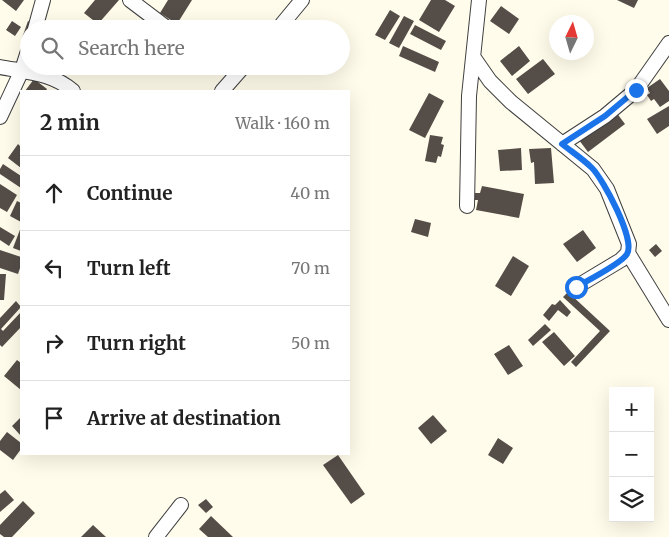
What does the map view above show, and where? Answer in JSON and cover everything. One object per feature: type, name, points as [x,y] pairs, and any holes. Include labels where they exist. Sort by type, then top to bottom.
[{"type":"street","points":[[37,20],[43,0]]},
{"type":"street","points":[[130,0],[156,20]]},
{"type":"street","points":[[285,20],[302,0]]},
{"type":"street","points":[[468,206],[469,96],[479,0]]},
{"type":"street","points":[[562,144],[605,116],[636,90],[669,42]]},
{"type":"street","points":[[474,58],[490,81],[511,102],[593,169],[607,189],[629,244],[628,253],[669,320]]},
{"type":"street","points":[[0,67],[20,70]]},
{"type":"street","points":[[0,117],[20,74]]},
{"type":"street","points":[[44,75],[61,81],[73,90]]},
{"type":"street","points":[[223,90],[236,75]]},
{"type":"street","points":[[576,287],[621,260],[628,253]]},
{"type":"street","points":[[156,537],[181,505]]},
{"type":"building","points":[[2,0],[24,0],[16,11]]},
{"type":"building","points":[[95,0],[119,0],[102,20],[93,20],[84,13]]},
{"type":"building","points":[[168,0],[192,0],[180,20],[171,20],[160,13]]},
{"type":"building","points":[[431,0],[445,0],[455,6],[439,32],[419,20]]},
{"type":"building","points":[[617,0],[638,0],[634,8]]},
{"type":"building","points":[[501,6],[519,19],[509,34],[490,21]]},
{"type":"building","points":[[390,10],[400,16],[385,40],[375,35]]},
{"type":"building","points":[[404,16],[414,21],[399,48],[389,43]]},
{"type":"building","points":[[12,21],[20,26],[15,36],[6,30]]},
{"type":"building","points":[[415,25],[446,41],[441,50],[410,34]]},
{"type":"building","points":[[403,46],[439,62],[435,72],[399,56]]},
{"type":"building","points":[[519,46],[530,61],[512,76],[500,61]]},
{"type":"building","points":[[543,59],[555,74],[528,94],[516,79]]},
{"type":"building","points":[[34,79],[47,89],[46,90],[26,90]]},
{"type":"building","points":[[660,79],[669,91],[669,101],[660,107],[654,99],[651,101],[647,95],[650,93],[647,88]]},
{"type":"building","points":[[429,93],[444,101],[425,138],[409,130]]},
{"type":"building","points":[[669,106],[669,126],[657,134],[647,119]]},
{"type":"building","points":[[616,112],[625,124],[588,152],[579,140]]},
{"type":"building","points":[[430,135],[443,137],[441,144],[444,145],[441,157],[438,156],[436,163],[425,161]]},
{"type":"building","points":[[18,144],[20,146],[20,167],[8,158]]},
{"type":"building","points":[[521,148],[522,170],[500,171],[498,150]]},
{"type":"building","points":[[551,148],[554,183],[535,184],[534,162],[531,163],[529,149]]},
{"type":"building","points":[[3,164],[20,175],[20,187],[0,174]]},
{"type":"building","points":[[0,184],[17,195],[7,212],[0,208]]},
{"type":"building","points":[[482,186],[524,194],[519,218],[476,210],[478,200],[474,200],[475,193],[480,193]]},
{"type":"building","points":[[17,201],[20,202],[20,221],[10,216]]},
{"type":"building","points":[[415,219],[431,223],[428,237],[411,232]]},
{"type":"building","points":[[0,227],[15,236],[9,246],[0,240]]},
{"type":"building","points":[[20,230],[20,251],[13,248]]},
{"type":"building","points":[[583,230],[596,248],[577,262],[563,244]]},
{"type":"building","points":[[656,244],[662,251],[655,257],[649,250]]},
{"type":"building","points":[[0,250],[20,257],[18,274],[0,268]]},
{"type":"building","points":[[513,256],[529,266],[511,296],[495,286]]},
{"type":"building","points":[[0,274],[6,274],[4,300],[0,300]]},
{"type":"building","points":[[568,292],[610,331],[576,367],[571,362],[600,331],[563,297]]},
{"type":"building","points":[[560,300],[571,312],[567,317],[558,310],[549,321],[543,315],[552,304],[555,305]]},
{"type":"building","points":[[16,301],[20,306],[1,329],[3,331],[20,313],[20,328],[2,347],[0,345],[0,318]]},
{"type":"building","points":[[545,324],[551,330],[533,346],[528,340]]},
{"type":"building","points":[[554,332],[575,356],[564,366],[542,342]]},
{"type":"building","points":[[509,345],[523,366],[508,375],[494,354]]},
{"type":"building","points":[[17,360],[20,362],[20,389],[4,376]]},
{"type":"building","points":[[433,415],[447,431],[431,444],[418,428]]},
{"type":"building","points":[[20,418],[20,435],[12,426]]},
{"type":"building","points":[[7,432],[20,442],[20,450],[13,460],[0,450],[0,441]]},
{"type":"building","points":[[498,438],[513,448],[503,464],[488,455]]},
{"type":"building","points":[[338,455],[365,494],[351,504],[323,465]]},
{"type":"building","points":[[5,490],[14,500],[0,512],[0,494]]},
{"type":"building","points":[[206,499],[213,507],[206,513],[198,505]]},
{"type":"building","points":[[23,501],[35,513],[12,537],[4,537],[0,534],[0,525]]},
{"type":"building","points":[[211,516],[233,537],[208,537],[199,529]]},
{"type":"building","points":[[93,525],[106,537],[81,537]]},
{"type":"route","points":[[576,287],[621,260],[628,253],[629,244],[607,189],[593,169],[562,144],[605,116],[636,90]]}]
